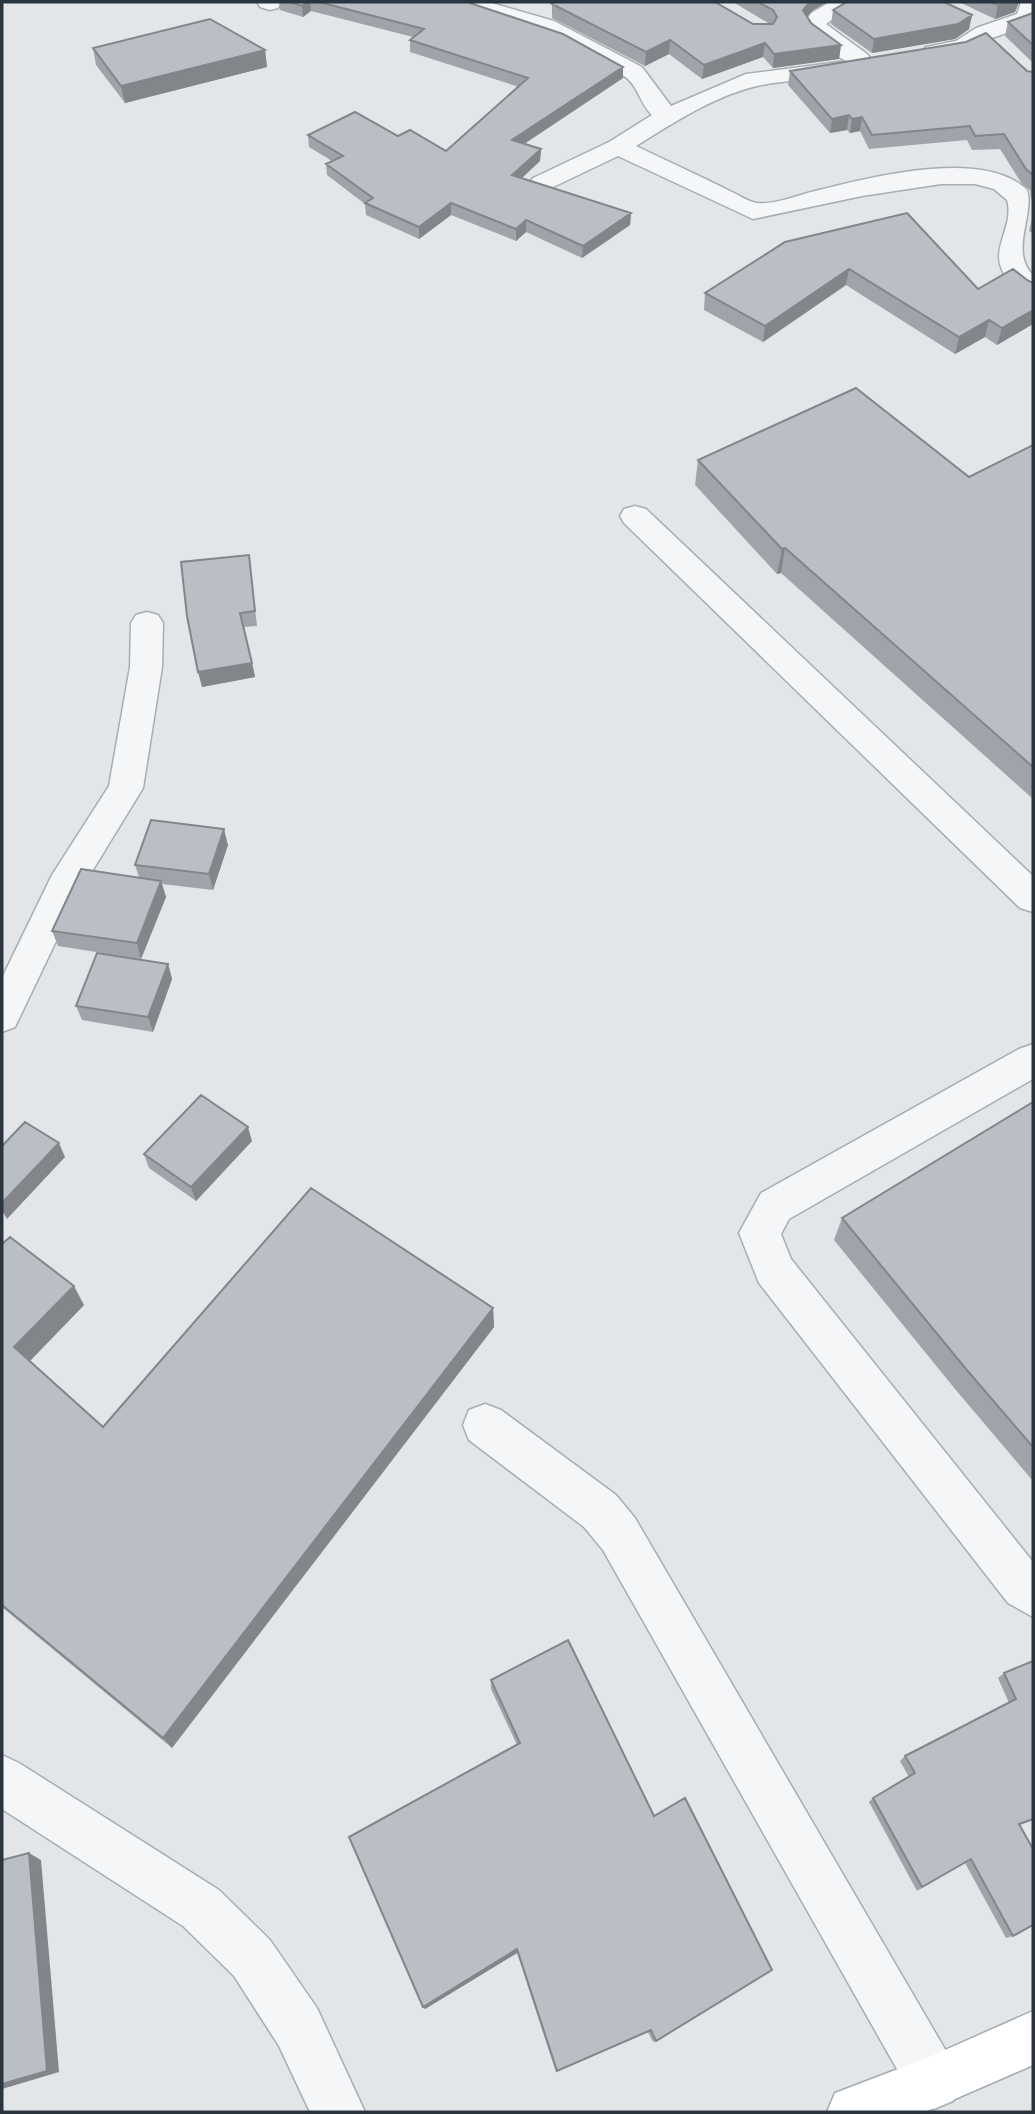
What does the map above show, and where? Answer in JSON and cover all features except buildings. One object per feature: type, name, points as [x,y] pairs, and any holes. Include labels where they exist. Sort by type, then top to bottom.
[{"type":"main road","points":[[854,2112],[934,2082],[1033,2038]]},
{"type":"street","points":[[542,183],[618,147],[667,116],[727,88],[754,79],[873,63],[819,30],[815,24],[818,18],[846,2]]},
{"type":"street","points":[[477,3],[546,26],[634,72],[644,83],[654,104],[667,116]]},
{"type":"street","points":[[905,57],[963,47],[983,27],[1027,18],[1032,6]]},
{"type":"street","points":[[983,27],[1004,51]]},
{"type":"street","points":[[618,147],[742,207],[759,211],[895,182],[968,175],[995,178],[1010,186],[1020,199],[1021,212],[1010,255],[1013,269],[1033,290]]},
{"type":"street","points":[[635,516],[1033,898]]},
{"type":"street","points":[[2,1016],[65,885],[126,788],[146,667],[147,623]]},
{"type":"street","points":[[1033,1060],[775,1206],[760,1233],[774,1269],[1024,1587],[1033,1594]]},
{"type":"street","points":[[485,1425],[600,1511],[619,1534],[934,2082]]},
{"type":"street","points":[[2,1780],[210,1916],[252,1958],[298,2027],[338,2112]]}]
